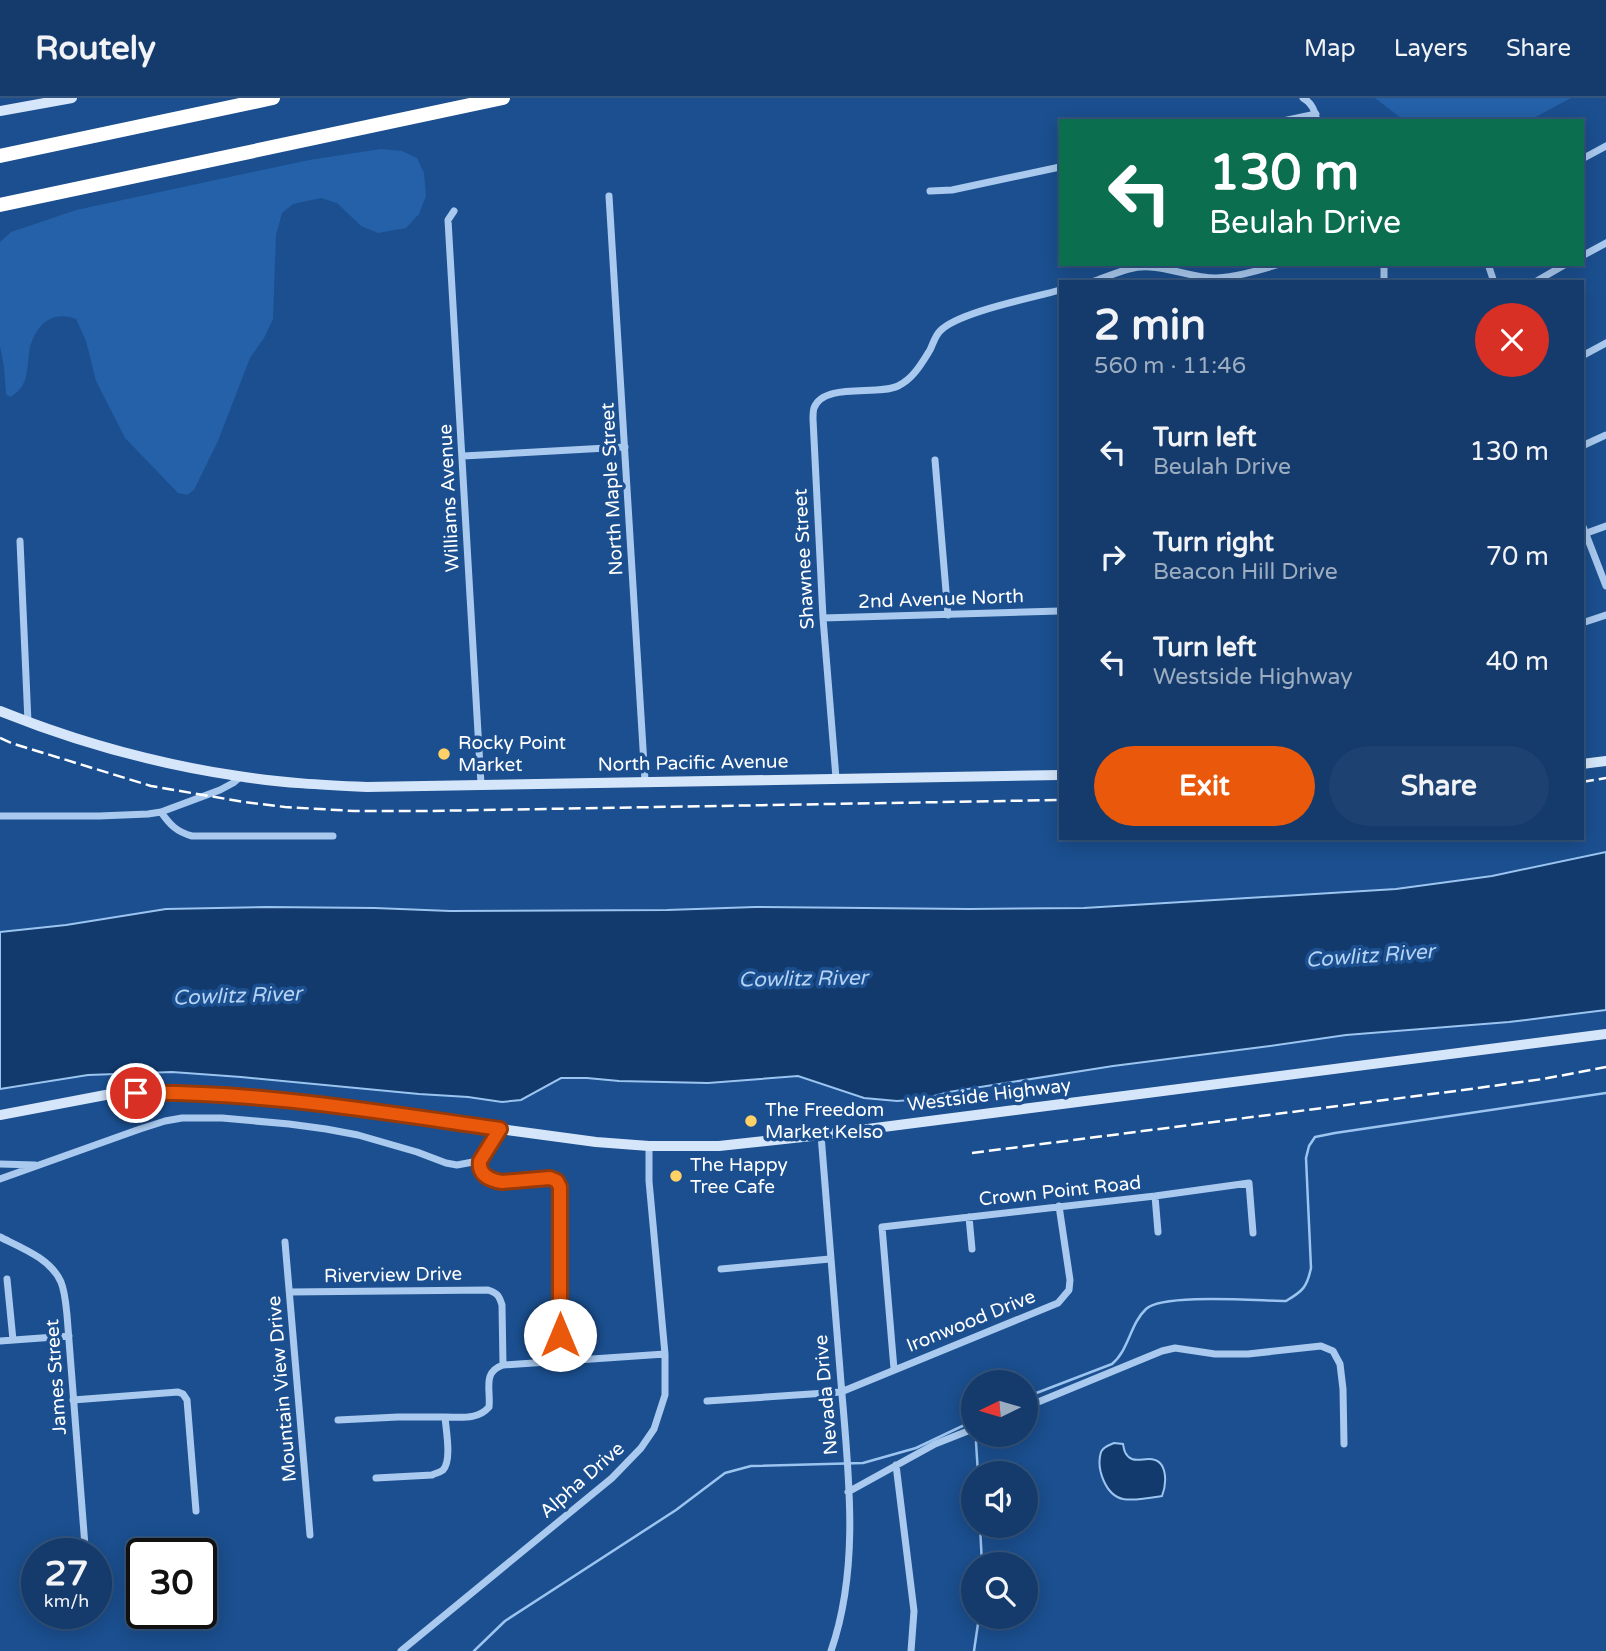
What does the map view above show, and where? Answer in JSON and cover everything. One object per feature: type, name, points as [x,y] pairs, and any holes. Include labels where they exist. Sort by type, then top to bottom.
[{"type":"highway","points":[[0,156],[273,98]]},
{"type":"highway","points":[[0,205],[503,98]]},
{"type":"main road","points":[[0,111],[72,98]]},
{"type":"main road","name":"North Pacific Avenue","points":[[0,711],[127,754],[240,777],[321,785],[367,787],[1059,775]]},
{"type":"main road","points":[[1584,764],[1606,761]]},
{"type":"main road","name":"Westside Highway","points":[[0,1115],[116,1093],[202,1094],[285,1100],[596,1142],[649,1146],[719,1146],[1606,1034]]},
{"type":"street","points":[[1303,98],[1307,100],[1316,117]]},
{"type":"street","points":[[1584,158],[1606,146]]},
{"type":"street","points":[[930,191],[952,190],[1059,167]]},
{"type":"street","name":"North Maple Street","points":[[609,195],[645,781]]},
{"type":"street","name":"Williams Avenue","points":[[454,212],[448,220],[481,784]]},
{"type":"street","points":[[1584,255],[1606,243]]},
{"type":"street","points":[[1098,280],[1148,266],[1218,278],[1242,275],[1273,266]]},
{"type":"street","points":[[1538,280],[1563,266]]},
{"type":"street","name":"Shawnee Street","points":[[836,778],[823,618],[814,408],[828,394],[897,386],[918,368],[937,334],[947,324],[964,316],[1059,290]]},
{"type":"street","points":[[1584,354],[1606,343]]},
{"type":"street","points":[[1584,445],[1606,435]]},
{"type":"street","points":[[463,456],[625,447]]},
{"type":"street","points":[[935,460],[948,615]]},
{"type":"street","points":[[1606,526],[1584,534],[1606,586]]},
{"type":"street","points":[[20,541],[28,722]]},
{"type":"street","name":"2nd Avenue North","points":[[823,618],[1059,611]]},
{"type":"street","points":[[1584,622],[1606,615]]},
{"type":"street","points":[[0,816],[122,816],[161,812],[220,790],[240,777]]},
{"type":"street","points":[[161,812],[180,833],[192,836],[333,836]]},
{"type":"street","points":[[0,1178],[165,1121],[191,1118],[326,1129],[358,1135],[452,1164],[469,1163],[483,1156]]},
{"type":"street","points":[[500,1129],[479,1164],[480,1170],[486,1176],[495,1181],[508,1182],[550,1178],[557,1181],[560,1187],[560,1360]]},
{"type":"street","name":"Nevada Drive","points":[[821,1135],[842,1392],[850,1530],[846,1584],[838,1632],[831,1651]]},
{"type":"street","name":"Alpha Drive","points":[[401,1651],[612,1478],[641,1448],[654,1429],[665,1395],[665,1354],[649,1181],[649,1146]]},
{"type":"street","points":[[0,1164],[39,1165]]},
{"type":"street","name":"Crown Point Road","points":[[894,1370],[882,1227],[1249,1183],[1252,1233]]},
{"type":"street","name":"Crown Point Road","points":[[1155,1196],[1158,1232]]},
{"type":"street","name":"Ironwood Drive","points":[[707,1401],[842,1392],[1058,1303],[1069,1290],[1070,1280],[1059,1206]]},
{"type":"street","name":"Crown Point Road","points":[[969,1217],[972,1249]]},
{"type":"street","name":"James Street","points":[[0,1237],[51,1267],[61,1282],[69,1336],[84,1538]]},
{"type":"street","name":"Mountain View Drive","points":[[285,1241],[310,1535]]},
{"type":"street","points":[[721,1269],[830,1259]]},
{"type":"street","points":[[7,1279],[13,1340]]},
{"type":"street","name":"Riverview Drive","points":[[290,1292],[496,1292],[502,1304],[503,1365]]},
{"type":"street","points":[[0,1341],[69,1336]]},
{"type":"street","points":[[1038,1402],[1175,1348],[1215,1354],[1248,1354],[1321,1346],[1333,1351],[1340,1364],[1344,1444]]},
{"type":"street","points":[[338,1420],[471,1417],[484,1413],[489,1407],[488,1383],[490,1374],[496,1367],[665,1354]]},
{"type":"street","points":[[73,1400],[178,1392],[183,1394],[187,1400],[196,1511]]},
{"type":"street","points":[[376,1479],[432,1475],[445,1468],[448,1459],[445,1417]]},
{"type":"street","points":[[848,1492],[935,1444],[961,1434]]},
{"type":"street","points":[[896,1465],[914,1611],[911,1651]]},
{"type":"shaded area","points":[[1375,98],[1571,98],[1532,119],[1402,119]]},
{"type":"shaded area","points":[[381,149],[402,151],[417,158],[424,173],[426,196],[419,214],[406,228],[378,233],[361,226],[337,203],[321,198],[293,204],[282,213],[276,235],[273,319],[250,358],[218,441],[194,490],[187,495],[178,493],[125,438],[96,381],[86,341],[76,319],[60,316],[41,326],[30,347],[24,383],[10,397],[6,394],[0,346],[0,242],[11,232],[76,210],[309,160]]},
{"type":"water","name":"Cowlitz River","points":[[1606,852],[1606,1010],[1509,1022],[1346,1035],[1113,1066],[949,1092],[923,1099],[897,1101],[864,1098],[798,1076],[708,1083],[561,1078],[521,1100],[502,1102],[172,1072],[88,1075],[0,1089],[0,932],[66,925],[166,909],[267,907],[450,911],[755,907],[1084,908],[1396,889],[1492,876]]},
{"type":"water","points":[[1114,1443],[1123,1444],[1126,1455],[1132,1459],[1149,1459],[1160,1463],[1165,1479],[1162,1496],[1127,1500],[1111,1492],[1103,1480],[1100,1458],[1103,1449]]},
{"type":"waterway","points":[[1038,1392],[1112,1364],[1122,1352],[1141,1315],[1156,1304],[1191,1299],[1286,1301],[1300,1291],[1308,1280],[1311,1268],[1306,1158],[1315,1137],[1606,1093]]},
{"type":"waterway","points":[[474,1651],[505,1621],[676,1510],[725,1473],[751,1466],[863,1463],[916,1448],[961,1427]]},
{"type":"waterway","points":[[976,1447],[977,1461]]},
{"type":"waterway","points":[[981,1538],[981,1552]]},
{"type":"waterway","points":[[974,1651],[977,1629]]},
{"type":"railway","points":[[0,738],[151,786],[285,807],[427,811],[1059,800]]},
{"type":"railway","points":[[1584,782],[1606,778]]},
{"type":"railway","points":[[972,1153],[1463,1090],[1606,1067]]},
{"type":"place","name":"Rocky Point Market","points":[[444,754]]},
{"type":"place","name":"The Freedom Market Kelso","points":[[751,1121]]},
{"type":"place","name":"The Happy Tree Cafe","points":[[676,1176]]},
{"type":"route","points":[[136,1093],[285,1100],[500,1129],[480,1161],[482,1173],[502,1182],[550,1178],[557,1181],[560,1187],[560,1335]]}]
